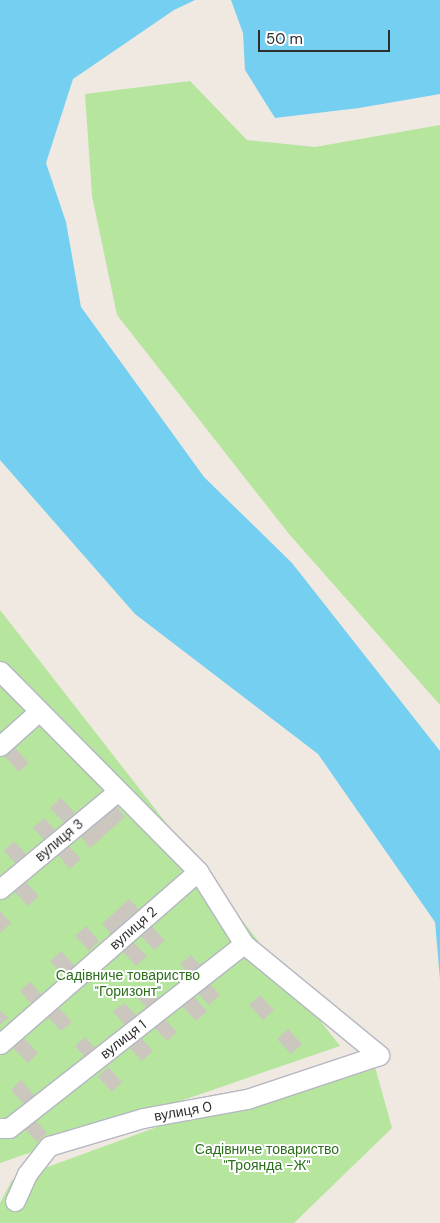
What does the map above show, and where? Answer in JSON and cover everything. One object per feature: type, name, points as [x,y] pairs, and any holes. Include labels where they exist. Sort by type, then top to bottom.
[{"type":"street","points":[[0,671],[38,712],[198,871],[244,944]]},
{"type":"street","points":[[0,746],[38,712]]},
{"type":"street","name":"вулиця 3","points":[[0,889],[118,791]]},
{"type":"street","name":"вулиця 2","points":[[0,1044],[198,871]]},
{"type":"street","name":"вулиця 0","points":[[15,1201],[27,1174],[49,1146],[143,1118],[247,1099],[379,1055],[244,944]]},
{"type":"street","name":"вулиця 1","points":[[0,1128],[9,1128],[244,944]]},
{"type":"green space","points":[[190,81],[247,140],[315,147],[440,125],[440,705],[289,534],[117,315],[92,196],[85,94]]},
{"type":"green space","name":"Садівниче товариство \"Горизонт\"","points":[[0,610],[340,1046],[0,1163]]},
{"type":"green space","name":"Садівниче товариство \"Троянда -Ж\"","points":[[370,1049],[392,1128],[294,1223],[0,1223],[0,1203],[12,1180]]},
{"type":"water","points":[[0,0],[195,0],[174,10],[73,79],[46,163],[66,222],[81,307],[204,477],[292,563],[440,751],[440,979],[435,922],[318,754],[135,614],[0,460]]},
{"type":"water","points":[[231,0],[440,0],[440,94],[359,108],[275,118],[245,70],[243,33]]},
{"type":"building","points":[[15,748],[29,763],[19,772],[5,757]]},
{"type":"building","points":[[61,798],[75,813],[64,823],[50,808]]},
{"type":"building","points":[[112,801],[125,817],[90,848],[77,832]]},
{"type":"building","points":[[44,818],[58,833],[47,843],[33,828]]},
{"type":"building","points":[[14,841],[28,856],[18,866],[4,851]]},
{"type":"building","points":[[67,844],[81,859],[70,869],[56,853]]},
{"type":"building","points":[[25,881],[39,896],[28,906],[14,891]]},
{"type":"building","points":[[129,899],[143,913],[116,939],[102,924]]},
{"type":"building","points":[[0,911],[11,923],[0,933]]},
{"type":"building","points":[[151,925],[165,941],[154,950],[140,935]]},
{"type":"building","points":[[86,926],[99,941],[89,951],[75,936]]},
{"type":"building","points":[[132,941],[147,956],[136,966],[122,951]]},
{"type":"building","points":[[61,951],[75,966],[64,976],[50,961]]},
{"type":"building","points":[[191,955],[205,970],[194,980],[180,964]]},
{"type":"building","points":[[206,980],[220,995],[209,1005],[195,990]]},
{"type":"building","points":[[30,982],[44,997],[34,1007],[20,991]]},
{"type":"building","points":[[148,987],[162,1002],[151,1012],[137,997]]},
{"type":"building","points":[[260,995],[274,1010],[263,1020],[249,1005]]},
{"type":"building","points":[[193,996],[207,1011],[196,1021],[182,1006]]},
{"type":"building","points":[[124,1003],[138,1017],[127,1027],[113,1012]]},
{"type":"building","points":[[58,1007],[72,1022],[61,1031],[47,1016]]},
{"type":"building","points":[[0,1010],[8,1018],[0,1025]]},
{"type":"building","points":[[163,1017],[177,1032],[167,1041],[153,1026]]},
{"type":"building","points":[[288,1029],[302,1044],[291,1054],[277,1039]]},
{"type":"building","points":[[139,1036],[153,1051],[142,1061],[128,1046]]},
{"type":"building","points":[[85,1037],[99,1052],[89,1062],[75,1046]]},
{"type":"building","points":[[24,1038],[38,1053],[28,1063],[13,1048]]},
{"type":"building","points":[[108,1067],[122,1082],[112,1092],[98,1077]]},
{"type":"building","points":[[21,1080],[35,1096],[25,1105],[11,1090]]},
{"type":"building","points":[[33,1118],[47,1133],[37,1142],[23,1127]]}]
